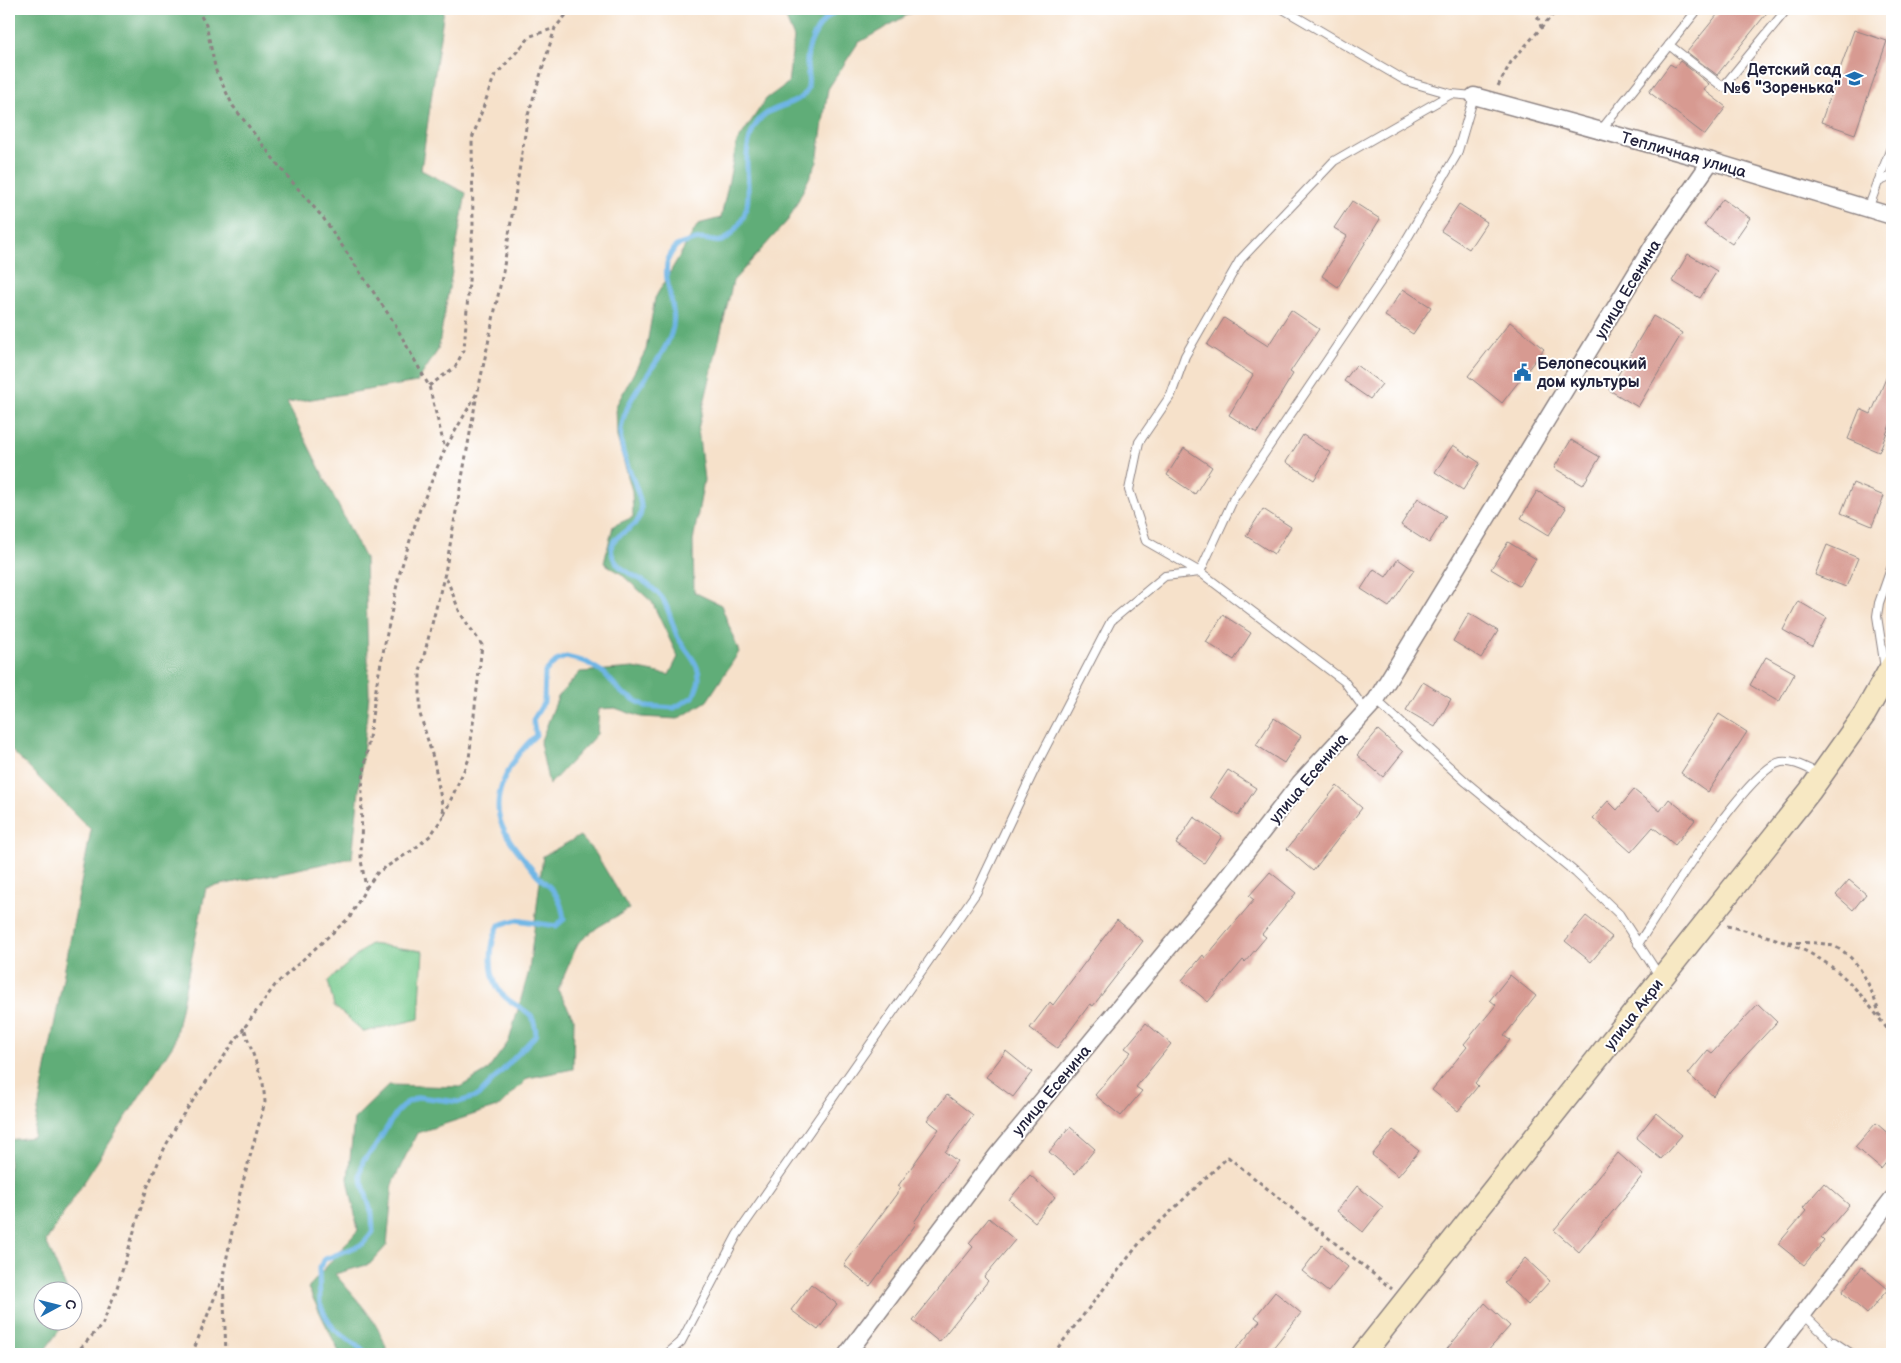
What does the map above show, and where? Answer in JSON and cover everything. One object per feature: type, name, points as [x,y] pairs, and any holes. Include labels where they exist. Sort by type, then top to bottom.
[{"type":"main road","name":"улица Акри","points":[[1363,1354],[1822,775],[1864,715],[1889,671]]},
{"type":"street","name":"Тепличная улица","points":[[1474,96],[1711,161],[1892,216]]},
{"type":"street","name":"улица Есенина","points":[[847,1354],[997,1155],[1230,874],[1300,783],[1371,705],[1657,239],[1711,161]]},
{"type":"street","points":[[1772,1354],[1892,1199]]},
{"type":"lane","points":[[1200,572],[1234,498],[1389,269],[1457,154],[1474,96],[1451,94],[1406,81],[1282,9]]},
{"type":"lane","points":[[1600,130],[1698,9]]},
{"type":"lane","points":[[1669,45],[1723,88],[1786,9]]},
{"type":"lane","points":[[1451,94],[1334,161],[1240,260],[1185,356],[1171,395],[1138,442],[1129,490],[1146,541],[1200,572],[1344,680],[1371,705],[1576,873],[1619,914],[1661,979]]},
{"type":"lane","points":[[1868,209],[1892,145]]},
{"type":"lane","points":[[1878,182],[1892,176]]},
{"type":"lane","points":[[1889,671],[1876,616],[1892,566]]},
{"type":"lane","points":[[667,1354],[681,1342],[737,1235],[976,893],[1040,758],[1111,621],[1165,576],[1200,572]]},
{"type":"lane","points":[[1638,944],[1713,832],[1768,768],[1781,762],[1789,762],[1822,775]]},
{"type":"lane","points":[[1803,1314],[1828,1338],[1852,1354]]},
{"type":"lane","points":[[1828,1338],[1838,1354]]},
{"type":"path","points":[[197,9],[206,25],[216,71],[233,106],[282,170],[324,219],[393,322],[429,386],[445,449]]},
{"type":"path","points":[[444,815],[434,761],[420,714],[420,671],[445,573],[478,391],[503,272],[528,115],[555,28],[571,9]]},
{"type":"path","points":[[1535,9],[1541,27]]},
{"type":"path","points":[[1491,100],[1511,62],[1558,9]]},
{"type":"path","points":[[429,386],[455,367],[464,350],[473,226],[472,139],[494,77],[531,36],[555,28]]},
{"type":"path","points":[[366,888],[362,860],[362,787],[377,682],[399,575],[420,509],[445,449],[478,391]]},
{"type":"path","points":[[75,1354],[102,1325],[116,1291],[147,1188],[180,1119],[276,984],[350,917],[366,888],[378,872],[413,850],[431,835],[444,815],[469,759],[482,645],[460,613],[445,573]]},
{"type":"path","points":[[1707,921],[1786,942],[1826,944],[1844,952],[1857,964],[1872,990],[1882,1022]]},
{"type":"path","points":[[1786,942],[1830,965],[1848,981],[1892,1034]]},
{"type":"path","points":[[192,1354],[223,1276],[240,1193],[265,1102],[263,1083],[244,1028]]},
{"type":"path","points":[[1053,1354],[1145,1236],[1228,1157],[1406,1301]]},
{"type":"path","points":[[223,1276],[226,1354]]},
{"type":"green space","points":[[9,9],[444,9],[421,170],[466,193],[438,350],[417,382],[287,403],[365,559],[369,694],[352,858],[206,888],[174,1043],[46,1241],[63,1280],[32,1280],[32,1330],[59,1330],[42,1354],[9,1354],[9,1140],[33,1137],[91,830],[9,748]]},
{"type":"green space","points":[[782,9],[918,9],[858,43],[828,89],[817,162],[789,219],[733,281],[698,429],[704,480],[693,541],[694,592],[721,605],[739,652],[707,701],[678,719],[641,717],[615,708],[599,709],[597,734],[549,785],[540,743],[558,697],[580,672],[634,668],[669,675],[678,657],[652,602],[620,573],[604,563],[613,526],[633,517],[632,491],[617,437],[616,406],[646,350],[655,298],[698,224],[721,218],[737,142],[766,99],[788,83],[794,38]]},
{"type":"green space","points":[[580,836],[596,854],[629,909],[598,927],[578,943],[558,990],[574,1019],[573,1069],[528,1078],[500,1106],[417,1133],[393,1182],[387,1245],[370,1264],[335,1274],[373,1321],[388,1354],[340,1354],[308,1288],[358,1230],[348,1179],[354,1119],[389,1085],[460,1087],[487,1071],[509,1041],[529,971],[543,856]]},
{"type":"green space","points":[[370,944],[423,951],[419,1019],[364,1032],[334,1006],[328,981]]},
{"type":"building","points":[[1722,9],[1770,9],[1717,75],[1687,52]]},
{"type":"building","points":[[1854,30],[1887,41],[1855,134],[1821,122]]},
{"type":"building","points":[[1680,61],[1709,84],[1704,90],[1726,107],[1705,135],[1649,92],[1670,64],[1675,67]]},
{"type":"building","points":[[1723,199],[1750,218],[1732,244],[1704,225]]},
{"type":"building","points":[[1352,201],[1380,219],[1338,287],[1322,276],[1347,236],[1334,228]]},
{"type":"building","points":[[1459,204],[1487,222],[1469,249],[1441,231]]},
{"type":"building","points":[[1688,254],[1717,271],[1700,298],[1672,281]]},
{"type":"building","points":[[1403,289],[1431,307],[1413,334],[1385,316]]},
{"type":"building","points":[[1291,310],[1319,329],[1290,372],[1293,374],[1257,433],[1229,415],[1253,375],[1207,345],[1224,318],[1268,346]]},
{"type":"building","points":[[1653,316],[1682,333],[1638,407],[1609,390]]},
{"type":"building","points":[[1510,322],[1544,349],[1502,403],[1468,376]]},
{"type":"building","points":[[1892,364],[1892,420],[1879,452],[1848,439],[1860,409],[1871,414]]},
{"type":"building","points":[[1356,365],[1382,384],[1370,399],[1344,381]]},
{"type":"building","points":[[1303,435],[1331,453],[1314,480],[1286,462]]},
{"type":"building","points":[[1571,440],[1600,457],[1583,485],[1554,468]]},
{"type":"building","points":[[1453,445],[1480,463],[1463,490],[1435,472]]},
{"type":"building","points":[[1184,448],[1212,467],[1195,494],[1167,475]]},
{"type":"building","points":[[1853,483],[1884,496],[1872,526],[1841,513]]},
{"type":"building","points":[[1537,491],[1566,508],[1549,535],[1521,518]]},
{"type":"building","points":[[1418,498],[1446,516],[1429,543],[1401,525]]},
{"type":"building","points":[[1263,509],[1291,527],[1274,554],[1246,536]]},
{"type":"building","points":[[1508,542],[1536,559],[1519,586],[1491,569]]},
{"type":"building","points":[[1827,545],[1858,558],[1846,587],[1815,575]]},
{"type":"building","points":[[1398,559],[1414,570],[1389,607],[1361,589],[1374,569],[1386,577]]},
{"type":"building","points":[[1798,601],[1827,618],[1812,646],[1783,630]]},
{"type":"building","points":[[1469,613],[1498,631],[1481,658],[1453,641]]},
{"type":"building","points":[[1223,615],[1251,633],[1234,660],[1206,642]]},
{"type":"building","points":[[1766,657],[1795,673],[1779,702],[1750,685]]},
{"type":"building","points":[[1423,682],[1451,699],[1435,727],[1406,710]]},
{"type":"building","points":[[1719,714],[1747,732],[1708,792],[1681,773]]},
{"type":"building","points":[[1274,718],[1301,736],[1284,763],[1256,745]]},
{"type":"building","points":[[1378,730],[1403,752],[1383,777],[1357,755]]},
{"type":"building","points":[[1228,770],[1256,788],[1238,816],[1210,797]]},
{"type":"building","points":[[1337,786],[1362,808],[1313,871],[1287,849]]},
{"type":"building","points":[[1634,790],[1660,811],[1669,799],[1695,820],[1675,845],[1653,827],[1631,852],[1593,818],[1608,801],[1617,810]]},
{"type":"building","points":[[1194,817],[1222,836],[1204,863],[1176,844]]},
{"type":"building","points":[[1270,872],[1296,893],[1262,934],[1266,937],[1245,962],[1243,960],[1208,1002],[1182,980],[1203,955],[1205,958],[1254,900],[1249,896]]},
{"type":"building","points":[[1849,880],[1866,894],[1853,910],[1836,895]]},
{"type":"building","points":[[1586,916],[1612,937],[1591,962],[1565,941]]},
{"type":"building","points":[[1117,920],[1143,941],[1093,1006],[1090,1004],[1057,1048],[1030,1028],[1050,1002],[1053,1005]]},
{"type":"building","points":[[1510,975],[1536,996],[1504,1036],[1510,1040],[1475,1083],[1478,1086],[1458,1111],[1432,1090],[1467,1047],[1464,1044],[1496,1005],[1490,1000]]},
{"type":"building","points":[[1758,1004],[1777,1022],[1732,1070],[1713,1096],[1688,1074],[1708,1050],[1712,1053]]},
{"type":"building","points":[[1146,1023],[1171,1044],[1136,1087],[1142,1091],[1121,1116],[1095,1095],[1131,1052],[1125,1048]]},
{"type":"building","points":[[1006,1051],[1032,1072],[1013,1097],[986,1077]]},
{"type":"building","points":[[947,1095],[973,1115],[945,1152],[957,1161],[914,1222],[916,1224],[870,1286],[844,1265],[901,1188],[898,1186],[939,1129],[927,1120]]},
{"type":"building","points":[[1656,1113],[1682,1135],[1661,1159],[1636,1138]]},
{"type":"building","points":[[1876,1123],[1892,1137],[1892,1155],[1881,1169],[1855,1147]]},
{"type":"building","points":[[1070,1127],[1095,1149],[1075,1174],[1049,1152]]},
{"type":"building","points":[[1393,1130],[1419,1151],[1398,1176],[1372,1155]]},
{"type":"building","points":[[1618,1153],[1643,1175],[1579,1252],[1554,1230]]},
{"type":"building","points":[[1030,1175],[1055,1197],[1035,1222],[1009,1200]]},
{"type":"building","points":[[1824,1183],[1849,1205],[1821,1238],[1824,1241],[1804,1265],[1778,1244],[1806,1211],[1803,1208]]},
{"type":"building","points":[[1357,1186],[1383,1207],[1363,1232],[1337,1211]]},
{"type":"building","points":[[989,1218],[1015,1240],[984,1277],[988,1281],[939,1342],[913,1321],[973,1247],[969,1243]]},
{"type":"building","points":[[1322,1245],[1348,1267],[1328,1292],[1302,1271]]},
{"type":"building","points":[[1525,1258],[1550,1281],[1528,1305],[1504,1283]]},
{"type":"building","points":[[1862,1267],[1888,1289],[1867,1314],[1842,1292]]},
{"type":"building","points":[[811,1284],[837,1304],[818,1330],[791,1310]]},
{"type":"building","points":[[1275,1292],[1301,1313],[1268,1354],[1232,1354],[1260,1321],[1255,1317]]},
{"type":"building","points":[[1485,1303],[1510,1326],[1485,1354],[1443,1354]]},
{"type":"waterway","points":[[368,1354],[334,1329],[326,1317],[320,1304],[319,1268],[325,1259],[363,1244],[373,1232],[372,1214],[360,1175],[363,1161],[373,1150],[396,1113],[406,1103],[419,1097],[459,1102],[478,1096],[536,1035],[531,1016],[506,998],[495,983],[491,953],[499,925],[516,920],[556,926],[564,919],[556,895],[514,846],[502,826],[498,809],[499,797],[507,773],[520,752],[536,735],[533,720],[544,702],[545,672],[556,661],[566,657],[586,662],[604,673],[622,693],[646,706],[674,708],[693,697],[698,686],[699,673],[697,667],[677,636],[669,611],[662,598],[647,583],[620,567],[613,557],[611,548],[614,542],[618,536],[636,522],[640,515],[641,506],[622,449],[621,430],[629,404],[659,358],[671,334],[674,316],[666,272],[669,256],[676,246],[688,242],[701,239],[724,240],[739,225],[745,213],[748,200],[747,161],[752,132],[757,122],[764,115],[802,97],[809,83],[807,60],[813,37],[822,23],[834,12],[841,9]]},
{"type":"place","name":"Детский сад №6 \"Зоренька\"","points":[[1855,78]]},
{"type":"place","name":"Белопесоцкий дом культуры","points":[[1523,372]]}]
